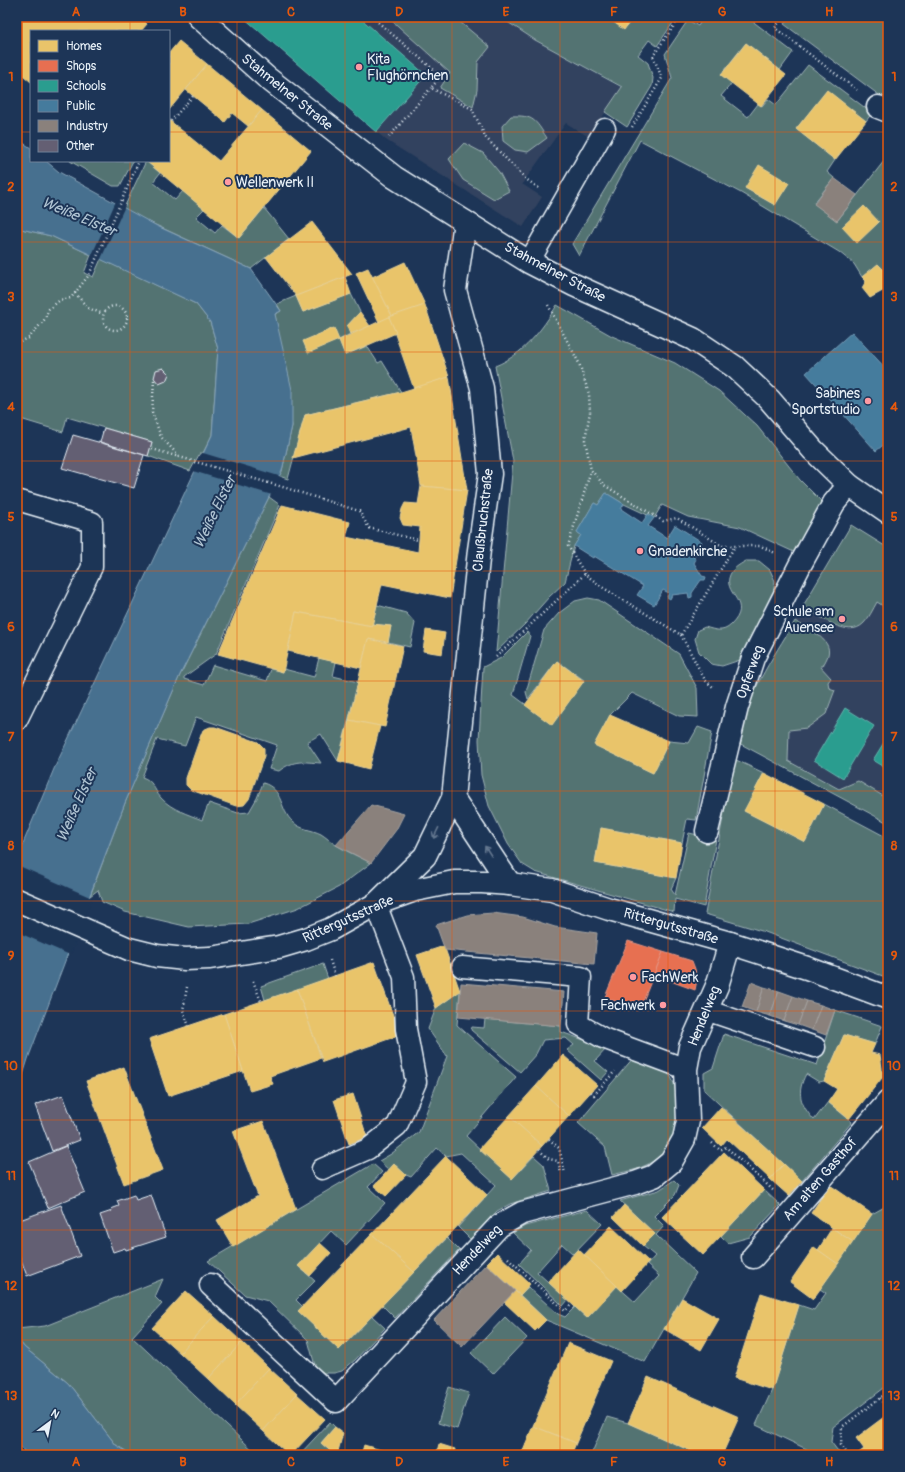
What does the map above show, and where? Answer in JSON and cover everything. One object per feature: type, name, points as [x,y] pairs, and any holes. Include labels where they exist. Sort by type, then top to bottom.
[{"type":"street","name":"Stahmelner Straße","points":[[199,17],[266,77],[394,177],[529,262],[574,285],[693,339],[735,367],[769,399],[813,450],[849,485],[888,512]]},
{"type":"street","name":"Claußbruchstraße","points":[[376,904],[425,856],[453,798],[479,550],[490,474],[482,388],[455,290],[465,222]]},
{"type":"street","name":"Opferweg","points":[[708,831],[737,707],[753,658],[800,565],[834,503],[849,485]]},
{"type":"street","points":[[453,798],[510,884]]},
{"type":"street","name":"Rittergutsstraße","points":[[17,900],[129,949],[157,956],[185,959],[210,958],[279,947],[306,939],[331,929],[376,904],[415,890],[454,882],[510,884],[552,890],[608,909],[730,943],[808,968],[888,998]]},
{"type":"street","name":"Hendelweg","points":[[211,1285],[336,1401],[499,1226],[522,1213],[635,1183],[654,1176],[671,1162],[684,1139],[689,1115],[686,1069],[690,1047],[717,986],[730,943]]},
{"type":"street","name":"Am alten Gasthof","points":[[753,1257],[888,1102]]},
{"type":"lane","points":[[529,262],[605,129]]},
{"type":"lane","points":[[17,500],[92,522],[92,567],[17,720]]},
{"type":"lane","points":[[322,1170],[368,1149],[397,1126],[416,1082],[406,1029],[404,977],[376,904]]},
{"type":"lane","points":[[462,967],[581,978],[578,1024],[602,1038],[686,1069]]},
{"type":"lane","points":[[706,1010],[815,1048]]},
{"type":"path","points":[[372,17],[441,76],[386,140]]},
{"type":"path","points":[[783,17],[775,28],[883,109]]},
{"type":"path","points":[[431,88],[472,109],[486,138],[526,179]]},
{"type":"path","points":[[171,121],[193,96]]},
{"type":"path","points":[[17,343],[29,338],[44,320],[49,309],[60,300],[71,298],[88,275],[139,162]]},
{"type":"path","points":[[75,292],[88,308],[103,314]]},
{"type":"path","points":[[546,301],[579,363],[589,394],[590,412],[585,440],[591,470],[568,546],[585,574],[602,587],[681,635],[705,680],[737,707]]},
{"type":"path","points":[[111,306],[119,306],[125,312],[127,319],[126,323],[122,329],[110,329],[104,324],[103,314],[111,306]]},
{"type":"path","points":[[154,380],[152,412],[161,437],[180,457]]},
{"type":"path","points":[[152,449],[359,511],[370,528],[418,540]]},
{"type":"path","points":[[591,470],[604,485],[663,521],[677,518],[722,546],[761,546],[800,565]]},
{"type":"path","points":[[681,635],[735,546]]},
{"type":"path","points":[[499,656],[585,574]]},
{"type":"path","points":[[328,956],[335,976]]},
{"type":"path","points":[[252,978],[261,1002]]},
{"type":"path","points":[[188,983],[183,1010],[189,1026]]},
{"type":"path","points":[[591,1092],[594,1095],[634,1049]]},
{"type":"path","points":[[688,1121],[720,1150],[726,1146],[794,1209]]},
{"type":"path","points":[[549,1139],[559,1148]]},
{"type":"path","points":[[539,1150],[549,1159]]},
{"type":"path","points":[[487,1239],[565,1311],[572,1304]]},
{"type":"path","points":[[848,1455],[841,1445],[842,1427],[888,1392]]},
{"type":"path","points":[[880,1398],[888,1408]]},
{"type":"shaded area","points":[[243,17],[500,17],[535,40],[622,88],[589,137],[566,123],[522,184],[542,197],[523,227],[386,140]]},
{"type":"shaded area","name":"Schule am Auensee","points":[[851,525],[888,547],[888,815],[788,761],[754,691]]},
{"type":"green space","points":[[388,17],[454,17],[490,47],[478,62],[477,90],[473,107],[440,88],[450,73]]},
{"type":"green space","points":[[500,17],[607,17],[624,29],[633,17],[677,17],[657,46],[649,40],[638,55],[648,63],[653,78],[652,86],[627,127],[605,112],[622,87],[535,40]]},
{"type":"green space","points":[[702,17],[747,17],[793,52],[780,70],[746,43],[721,74],[732,83],[721,96],[748,117],[758,104],[762,106],[768,99],[776,105],[808,65],[872,113],[866,121],[827,91],[796,129],[835,160],[827,172],[834,178],[814,203],[837,221],[888,156],[888,274],[878,264],[862,277],[854,264],[839,252],[741,193],[640,140],[579,256],[572,244],[672,78],[665,54],[688,20],[698,26],[703,18]],"holes":[[[788,183],[775,205],[745,188]]]},
{"type":"green space","points":[[789,17],[888,17],[888,99],[883,98],[784,24]]},
{"type":"green space","points":[[511,116],[525,116],[533,120],[540,127],[547,138],[528,152],[515,150],[503,141],[502,126]]},
{"type":"green space","points":[[464,143],[483,153],[499,172],[509,191],[494,199],[463,180],[449,159]]},
{"type":"green space","points":[[72,162],[132,162],[120,186],[113,186]]},
{"type":"green space","points":[[146,162],[147,162],[160,173],[153,182],[175,200],[183,191],[204,209],[196,217],[215,233],[222,225],[239,238],[264,208],[289,239],[251,269],[123,210]]},
{"type":"green space","points":[[17,228],[51,236],[91,255],[84,273],[93,277],[101,259],[196,304],[210,322],[218,349],[212,435],[203,453],[200,453],[190,471],[148,456],[152,442],[67,417],[63,432],[17,418]]},
{"type":"green space","points":[[351,294],[360,312],[347,326],[350,334],[339,340],[345,355],[367,346],[378,363],[382,361],[401,392],[305,415],[288,479],[279,476],[282,471],[292,426],[275,314],[281,311],[277,304],[296,296],[303,312]]},
{"type":"green space","points":[[557,305],[612,336],[675,363],[719,391],[757,426],[800,480],[821,501],[820,514],[796,553],[740,527],[688,517],[662,505],[654,518],[624,504],[606,493],[598,505],[594,503],[577,532],[581,535],[574,546],[565,582],[496,652],[513,461],[495,366],[514,355],[531,341],[545,324]]},
{"type":"green space","points":[[269,497],[280,505],[216,654],[184,677],[184,679],[204,685],[213,665],[267,681],[271,669],[283,672],[284,669],[314,677],[319,658],[336,662],[333,676],[358,682],[338,761],[321,734],[307,742],[321,763],[299,762],[279,771],[269,769],[277,745],[196,717],[185,746],[157,739],[142,777],[149,781],[158,795],[170,806],[202,820],[209,803],[238,813],[249,812],[263,783],[275,790],[285,812],[296,825],[321,834],[340,848],[371,863],[339,887],[298,908],[248,924],[189,927],[125,912],[102,902],[98,890],[90,896],[125,803],[180,675]]},
{"type":"green space","points":[[851,525],[888,548],[888,609],[877,602],[864,623],[857,628],[850,629],[833,624],[803,606]]},
{"type":"green space","points":[[746,561],[759,561],[770,570],[775,581],[773,596],[743,659],[722,666],[711,664],[699,652],[695,639],[698,630],[705,627],[716,630],[728,628],[737,617],[739,605],[729,584],[729,578],[733,570]]},
{"type":"green space","points":[[588,598],[599,600],[679,654],[697,688],[698,717],[679,716],[632,693],[610,715],[595,745],[653,773],[669,741],[689,743],[698,727],[712,732],[696,820],[687,819],[682,843],[601,828],[595,863],[676,878],[671,889],[675,895],[689,833],[716,839],[704,907],[675,899],[674,912],[535,872],[522,864],[508,844],[489,806],[481,775],[479,740],[483,667],[501,658],[527,632],[530,636],[513,695],[552,724],[584,680],[557,661],[528,699],[526,692],[544,630],[559,613],[575,601]]},
{"type":"green space","points":[[377,605],[406,613],[415,623],[410,647],[388,642],[391,626],[372,624]]},
{"type":"green space","points":[[795,621],[818,635],[826,644],[828,655],[823,666],[820,666],[831,678],[828,682],[829,688],[835,690],[826,714],[807,728],[789,730],[788,761],[839,789],[858,781],[888,799],[888,823],[737,742],[746,710],[760,679]]},
{"type":"green space","points":[[734,759],[764,773],[745,811],[805,842],[824,804],[888,838],[888,978],[765,932],[705,914]]},
{"type":"green space","points":[[323,964],[328,979],[265,1000],[261,986]]},
{"type":"green space","points":[[460,991],[457,1025],[516,1077],[466,1136],[512,1179],[534,1156],[544,1165],[551,1191],[510,1204],[497,1211],[470,1239],[458,1227],[496,1185],[461,1153],[446,1156],[437,1148],[411,1177],[406,1175],[394,1164],[389,1170],[379,1161],[391,1154],[419,1132],[447,1056],[428,1029],[436,1008]]},
{"type":"green space","points":[[835,1010],[882,1026],[875,1044],[844,1035],[824,1081],[819,1082],[806,1074],[800,1093],[805,1109],[814,1120],[828,1102],[852,1122],[802,1181],[704,1090],[704,1073],[713,1068],[724,1034],[817,1065]]},
{"type":"green space","points":[[485,1019],[561,1026],[561,1032],[607,1048],[595,1061],[608,1072],[601,1080],[567,1050],[574,1045],[566,1038],[543,1040],[536,1054],[520,1072],[471,1030],[472,1027],[484,1028]]},
{"type":"green space","points":[[634,1057],[651,1063],[667,1072],[672,1079],[675,1088],[677,1106],[676,1125],[670,1142],[660,1156],[640,1168],[612,1175],[605,1147],[578,1123]]},
{"type":"green space","points":[[373,1164],[382,1172],[368,1187],[385,1203],[346,1245],[331,1231],[298,1266],[315,1281],[296,1300],[303,1307],[299,1311],[339,1350],[372,1316],[385,1328],[355,1360],[342,1371],[324,1373],[316,1368],[308,1340],[268,1301],[245,1295],[208,1261]]},
{"type":"green space","points":[[674,1180],[679,1185],[675,1195],[654,1216],[664,1226],[656,1235],[696,1273],[645,1362],[546,1320],[520,1295],[528,1287],[558,1314],[565,1317],[575,1307],[587,1318],[617,1286],[635,1302],[659,1276],[647,1265],[655,1256],[643,1246],[655,1234],[620,1201],[659,1190]]},
{"type":"green space","points":[[764,1190],[780,1205],[750,1237],[728,1243],[721,1236]]},
{"type":"green space","points":[[888,1205],[888,1385],[833,1427],[831,1442],[841,1455],[819,1455],[756,1425],[772,1390],[799,1305],[814,1310],[826,1293],[820,1289],[872,1214]]},
{"type":"green space","points":[[587,1210],[602,1224],[573,1254],[562,1244],[537,1272],[568,1300],[563,1306],[519,1264],[531,1250],[513,1233],[525,1226]]},
{"type":"green space","points":[[447,1238],[459,1250],[395,1318],[382,1305]]},
{"type":"green space","points":[[163,1279],[155,1297],[162,1304],[132,1337],[258,1455],[132,1455],[116,1445],[68,1383],[25,1348],[17,1339],[17,1329],[45,1326]]},
{"type":"green space","points":[[505,1317],[527,1338],[493,1374],[471,1353]]},
{"type":"green space","points":[[449,1387],[469,1393],[457,1429],[438,1423]]},
{"type":"green space","points":[[607,1417],[628,1423],[700,1455],[591,1455]]},
{"type":"green space","points":[[330,1422],[335,1427],[321,1443],[335,1455],[299,1455]]},
{"type":"water","name":"Weiße Elster","points":[[17,139],[30,147],[30,162],[47,162],[59,172],[157,226],[251,269],[281,311],[275,314],[292,390],[292,426],[282,471],[180,675],[125,803],[29,1056],[17,1094],[17,858],[54,769],[212,435],[218,349],[210,322],[196,304],[51,236],[17,228]]},
{"type":"water","points":[[17,1339],[25,1348],[68,1383],[116,1445],[132,1455],[27,1455],[17,1442]]},
{"type":"pier","points":[[116,201],[125,206],[100,261],[91,257]]},
{"type":"pier","points":[[202,453],[282,477],[272,495],[193,471]]},
{"type":"pier","points":[[17,865],[92,898],[70,955],[17,932]]},
{"type":"building: Homes","points":[[17,17],[140,17],[147,24],[142,30],[30,30],[30,81],[17,70]]},
{"type":"building: Homes","points":[[607,17],[633,17],[624,30]]},
{"type":"building: Homes","points":[[179,41],[207,64],[170,109],[170,52]]},
{"type":"building: Homes","points":[[746,43],[786,75],[761,106],[721,75]]},
{"type":"building: Homes","points":[[207,64],[262,110],[248,126],[232,113],[225,122],[186,90]]},
{"type":"building: Homes","points":[[827,90],[866,121],[835,160],[796,129]]},
{"type":"building: Homes","name":"Wellenwerk II","points":[[262,110],[311,151],[239,238],[147,162],[170,162],[170,121],[219,161]]},
{"type":"building: Homes","points":[[759,165],[789,183],[775,205],[745,188]]},
{"type":"building: Homes","points":[[864,206],[879,222],[857,243],[842,227]]},
{"type":"building: Homes","points":[[312,222],[352,274],[296,296],[266,257]]},
{"type":"building: Homes","points":[[405,262],[425,305],[392,316],[372,277]]},
{"type":"building: Homes","points":[[878,264],[888,274],[888,288],[870,298],[862,288],[866,281],[862,277]]},
{"type":"building: Homes","points":[[368,268],[392,316],[379,322],[356,273]]},
{"type":"building: Homes","points":[[345,277],[351,294],[303,312],[296,296]]},
{"type":"building: Homes","points":[[425,305],[449,377],[414,389],[389,317]]},
{"type":"building: Homes","points":[[360,312],[370,326],[350,334],[347,326]]},
{"type":"building: Homes","points":[[389,317],[396,333],[345,355],[339,340]]},
{"type":"building: Homes","points":[[334,328],[339,340],[308,353],[303,341]]},
{"type":"building: Homes","points":[[449,377],[467,490],[421,486],[411,427],[293,458],[305,415],[401,392]]},
{"type":"building: Homes","points":[[421,486],[467,490],[450,598],[382,584],[372,626],[296,612],[283,672],[218,654],[282,505],[350,522],[346,537],[418,552],[420,527],[403,525],[400,518],[405,503],[418,504]]},
{"type":"building: Homes","points":[[296,612],[372,626],[372,624],[391,626],[388,642],[368,639],[361,668],[288,651]]},
{"type":"building: Homes","points":[[426,630],[445,633],[442,654],[423,651]]},
{"type":"building: Homes","points":[[368,639],[403,646],[385,727],[349,720]]},
{"type":"building: Homes","points":[[557,661],[584,681],[552,725],[525,705]]},
{"type":"building: Homes","points":[[610,715],[669,741],[653,773],[594,745]]},
{"type":"building: Homes","points":[[349,720],[380,726],[369,769],[338,761]]},
{"type":"building: Homes","points":[[210,727],[215,727],[258,742],[264,748],[264,756],[249,799],[244,805],[236,806],[191,790],[186,785],[186,778],[203,730]]},
{"type":"building: Homes","points":[[764,773],[824,804],[805,842],[744,811]]},
{"type":"building: Homes","points":[[601,828],[682,843],[676,878],[595,863]]},
{"type":"building: Homes","points":[[444,946],[460,991],[436,1008],[417,955]]},
{"type":"building: Homes","points":[[374,962],[400,1035],[323,1062],[297,989]]},
{"type":"building: Homes","points":[[297,989],[321,1058],[270,1076],[273,1084],[250,1091],[224,1014]]},
{"type":"building: Homes","points":[[224,1014],[243,1071],[168,1096],[149,1039]]},
{"type":"building: Homes","points":[[844,1035],[875,1044],[871,1053],[880,1055],[882,1068],[882,1078],[849,1119],[828,1102],[837,1089],[824,1081]]},
{"type":"building: Homes","points":[[563,1055],[597,1085],[569,1116],[536,1086]]},
{"type":"building: Homes","points":[[124,1067],[163,1170],[124,1184],[86,1081]]},
{"type":"building: Homes","points":[[536,1086],[569,1116],[542,1146],[509,1116]]},
{"type":"building: Homes","points":[[353,1094],[367,1137],[349,1144],[334,1100]]},
{"type":"building: Homes","points":[[721,1107],[784,1164],[770,1179],[727,1139],[721,1146],[702,1128]]},
{"type":"building: Homes","points":[[509,1116],[542,1146],[512,1179],[479,1149]]},
{"type":"building: Homes","points":[[263,1121],[296,1209],[233,1247],[217,1220],[258,1196],[233,1131]]},
{"type":"building: Homes","points":[[724,1152],[764,1190],[703,1255],[662,1217]]},
{"type":"building: Homes","points":[[446,1156],[487,1195],[414,1272],[372,1234]]},
{"type":"building: Homes","points":[[394,1164],[406,1175],[386,1196],[374,1186]]},
{"type":"building: Homes","points":[[784,1164],[802,1181],[789,1196],[770,1179]]},
{"type":"building: Homes","points":[[830,1185],[872,1214],[853,1242],[811,1213]]},
{"type":"building: Homes","points":[[624,1205],[655,1234],[643,1246],[613,1217]]},
{"type":"building: Homes","points":[[611,1226],[649,1262],[622,1291],[584,1255]]},
{"type":"building: Homes","points":[[832,1228],[853,1242],[838,1264],[818,1250]]},
{"type":"building: Homes","points":[[372,1234],[414,1272],[339,1350],[298,1311]]},
{"type":"building: Homes","points":[[320,1243],[331,1253],[310,1276],[298,1266]]},
{"type":"building: Homes","points":[[814,1247],[838,1264],[813,1299],[790,1282]]},
{"type":"building: Homes","points":[[578,1249],[617,1286],[587,1318],[548,1282]]},
{"type":"building: Homes","points":[[497,1253],[530,1284],[520,1295],[486,1264]]},
{"type":"building: Homes","points":[[186,1291],[214,1316],[180,1353],[152,1328]]},
{"type":"building: Homes","points":[[515,1291],[546,1320],[535,1331],[504,1302]]},
{"type":"building: Homes","points":[[761,1293],[799,1305],[772,1390],[734,1378]]},
{"type":"building: Homes","points":[[682,1298],[719,1319],[701,1350],[664,1329]]},
{"type":"building: Homes","points":[[214,1316],[242,1342],[208,1379],[180,1353]]},
{"type":"building: Homes","points":[[242,1342],[269,1368],[235,1405],[208,1379]]},
{"type":"building: Homes","points":[[568,1343],[611,1361],[576,1443],[533,1426]]},
{"type":"building: Homes","points":[[269,1368],[297,1394],[263,1431],[235,1405]]},
{"type":"building: Homes","points":[[648,1377],[739,1417],[722,1455],[700,1455],[628,1423]]},
{"type":"building: Homes","points":[[297,1394],[325,1419],[291,1455],[289,1455],[263,1431]]},
{"type":"building: Homes","points":[[888,1414],[888,1455],[856,1455],[864,1449],[856,1438]]},
{"type":"building: Homes","points":[[533,1426],[576,1443],[571,1455],[521,1455]]},
{"type":"building: Homes","points":[[335,1427],[343,1433],[337,1455],[321,1443]]},
{"type":"building: Homes","points":[[439,1444],[455,1449],[454,1455],[436,1455]]},
{"type":"building: Homes","points":[[364,1445],[398,1455],[361,1455]]},
{"type":"building: Homes","points":[[421,1450],[436,1455],[420,1455]]},
{"type":"building: Shops","points":[[628,941],[663,952],[639,1011],[605,997]]},
{"type":"building: Shops","points":[[663,952],[692,961],[697,980],[695,990],[654,975]]},
{"type":"building: Schools","name":"Kita Flughörnchen","points":[[243,17],[359,17],[426,75],[376,132]]},
{"type":"building: Schools","points":[[845,708],[874,726],[843,778],[814,760]]},
{"type":"building: Schools","points":[[888,736],[888,769],[873,760]]},
{"type":"building: Public","points":[[852,332],[888,371],[888,441],[876,451],[806,373]]},
{"type":"building: Public","name":"Gnadenkirche","points":[[606,493],[624,504],[621,509],[642,523],[648,514],[654,518],[648,526],[667,538],[675,525],[702,542],[694,556],[696,559],[694,563],[702,576],[706,577],[705,580],[701,580],[692,593],[692,597],[689,598],[688,593],[672,595],[670,599],[667,597],[669,593],[663,590],[654,605],[637,595],[643,586],[594,556],[593,558],[574,546],[581,535],[577,532],[594,503],[598,505]]},
{"type":"building: Industry","points":[[834,178],[857,195],[837,221],[814,204]]},
{"type":"building: Industry","points":[[371,805],[404,814],[396,830],[371,863],[336,845]]},
{"type":"building: Industry","points":[[493,913],[523,917],[555,927],[597,933],[594,964],[445,950],[436,925],[467,915]]},
{"type":"building: Industry","points":[[751,982],[764,987],[756,1012],[742,1007]]},
{"type":"building: Industry","points":[[461,983],[564,992],[561,1026],[458,1017]]},
{"type":"building: Industry","points":[[764,987],[779,991],[770,1016],[756,1012]]},
{"type":"building: Industry","points":[[779,991],[793,996],[784,1021],[770,1016]]},
{"type":"building: Industry","points":[[793,996],[807,1001],[798,1025],[784,1021]]},
{"type":"building: Industry","points":[[807,1001],[821,1005],[812,1030],[798,1025]]},
{"type":"building: Industry","points":[[821,1005],[835,1010],[826,1035],[812,1030]]},
{"type":"building: Industry","points":[[486,1264],[515,1291],[462,1347],[434,1320]]},
{"type":"building: Other","points":[[163,368],[169,374],[166,381],[159,384],[154,378],[156,370]]},
{"type":"building: Other","points":[[104,428],[152,442],[148,456],[100,442]]},
{"type":"building: Other","points":[[73,435],[144,455],[134,488],[62,468]]},
{"type":"building: Other","points":[[63,1095],[80,1140],[52,1151],[35,1105]]},
{"type":"building: Other","points":[[66,1146],[85,1192],[48,1208],[29,1162]]},
{"type":"building: Other","points":[[134,1195],[136,1200],[151,1195],[166,1237],[126,1250],[125,1248],[113,1252],[100,1215],[112,1211],[111,1209],[119,1206],[117,1201]]},
{"type":"building: Other","points":[[61,1205],[80,1256],[27,1276],[17,1249],[17,1221]]},
{"type":"place","name":"Kita Flughörnchen","points":[[359,67]]},
{"type":"place","name":"Wellenwerk II","points":[[228,182]]},
{"type":"place","name":"Sabines Sportstudio","points":[[868,401]]},
{"type":"place","name":"Gnadenkirche","points":[[640,551]]},
{"type":"place","name":"Schule am Auensee","points":[[842,619]]},
{"type":"place","name":"FachWerk","points":[[633,977]]},
{"type":"place","name":"Fachwerk","points":[[663,1005]]}]
